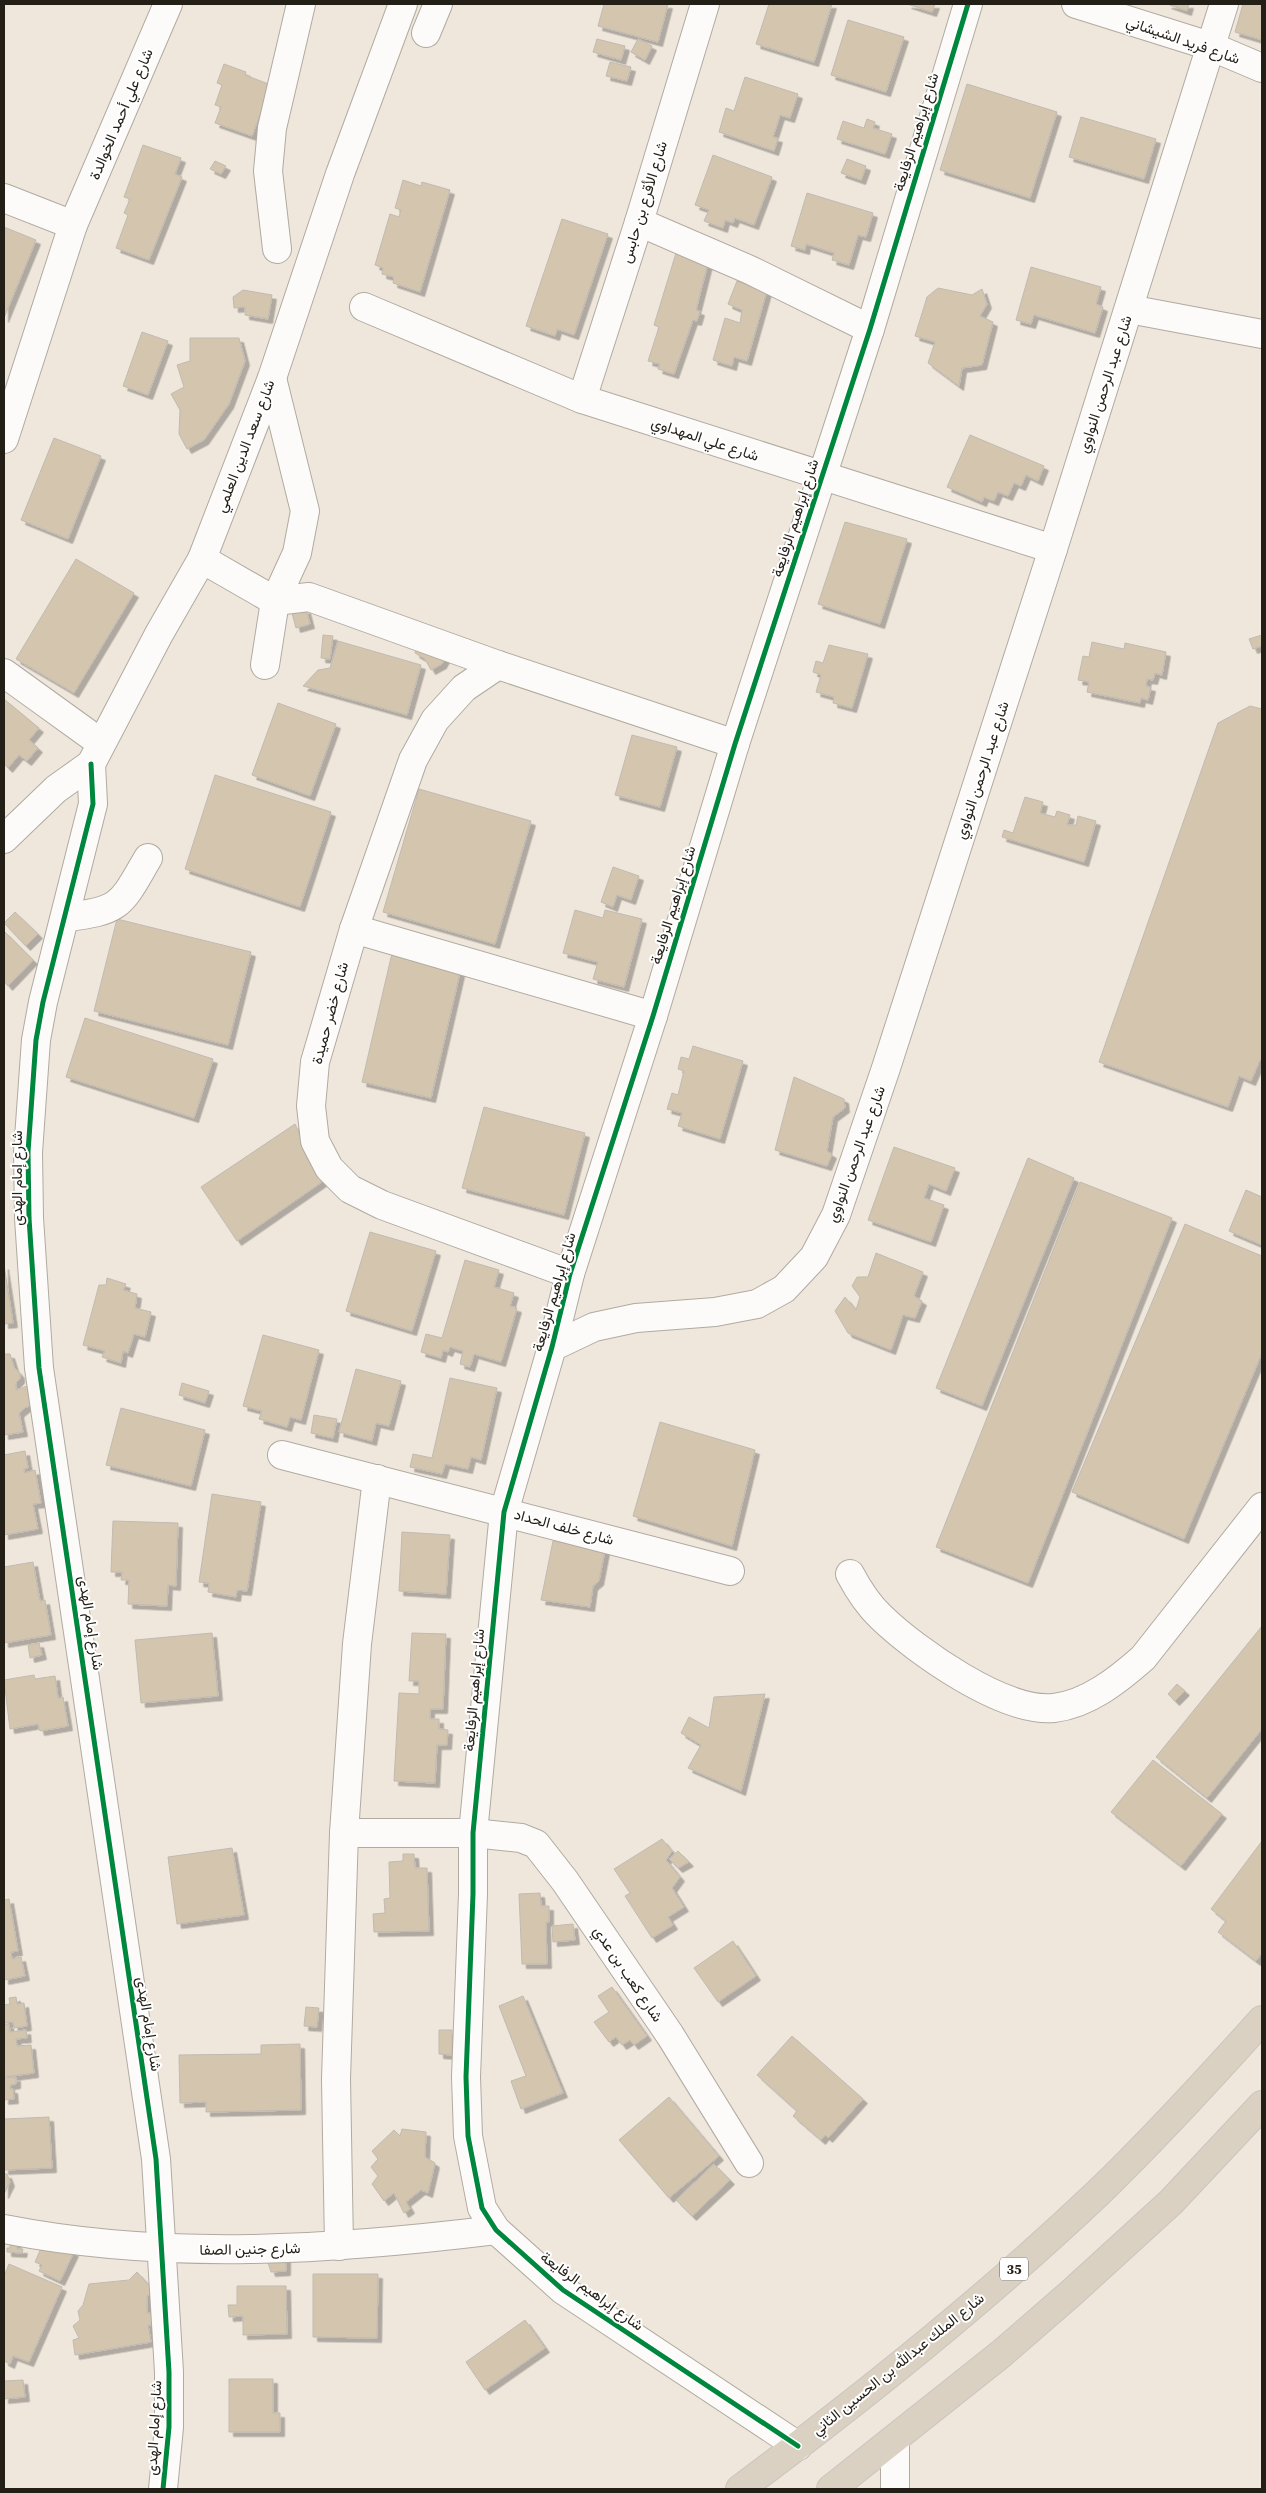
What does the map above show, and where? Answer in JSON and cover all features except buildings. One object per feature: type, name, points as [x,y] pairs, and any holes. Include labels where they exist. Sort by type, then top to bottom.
[{"type":"highway","name":"شارع الملك عبدالله بن الحسين الثاني","points":[[740,2489],[872,2388],[1014,2269],[1098,2192],[1178,2111],[1262,2020]]},
{"type":"highway","points":[[830,2489],[1001,2354],[1118,2251],[1171,2202],[1262,2105]]},
{"type":"street","name":"شارع علي أحمد الخوالدة","points":[[4,439],[73,225],[168,4]]},
{"type":"street","points":[[277,249],[268,171],[272,128],[301,4]]},
{"type":"street","name":"شارع سعد الدين العلمي","points":[[4,839],[96,754],[159,634],[202,559],[272,378],[340,174],[403,4]]},
{"type":"street","points":[[426,33],[438,4]]},
{"type":"street","name":"شارع الأقرع بن حابس","points":[[582,399],[639,222],[705,4]]},
{"type":"street","name":"شارع إبراهيم الرفايعة","points":[[798,2446],[563,2290],[496,2230],[482,2208],[468,2136],[466,2077],[473,1832],[504,1512],[552,1347],[570,1274],[653,1016],[735,744],[870,329],[968,4]]},
{"type":"street","name":"شارع فريد الشيشاني","points":[[1076,4],[1210,46],[1262,68]]},
{"type":"street","name":"شارع عبد الرحمن النواوي","points":[[552,1347],[594,1327],[636,1318],[715,1312],[757,1304],[784,1289],[814,1257],[836,1215],[886,1068],[1053,549],[1224,4]]},
{"type":"street","points":[[4,198],[73,225]]},
{"type":"street","points":[[639,222],[750,270],[870,329]]},
{"type":"street","name":"شارع علي المهداوي","points":[[364,307],[582,399],[821,477],[1053,549]]},
{"type":"street","points":[[1129,309],[1262,334]]},
{"type":"street","points":[[265,665],[275,601],[297,553],[305,511],[272,378]]},
{"type":"street","points":[[202,559],[275,601],[310,597],[498,665],[735,744]]},
{"type":"street","name":"شارع خضر حميدة","points":[[498,665],[464,688],[434,720],[413,760],[354,929],[315,1062],[311,1106],[315,1141],[329,1168],[350,1189],[382,1205],[570,1274]]},
{"type":"street","points":[[4,673],[96,754]]},
{"type":"street","name":"شارع إمام الهدى","points":[[96,754],[93,804],[43,1002],[36,1040],[28,1152],[28,1218],[39,1368],[156,2159],[164,2249],[170,2372],[168,2427],[162,2489]]},
{"type":"street","points":[[66,917],[96,914],[108,910],[125,898],[148,858]]},
{"type":"street","points":[[354,929],[653,1016]]},
{"type":"street","name":"شارع خلف الحداد","points":[[282,1455],[730,1571]]},
{"type":"street","points":[[339,2246],[336,2079],[344,1832],[357,1644],[377,1479]]},
{"type":"street","points":[[850,1574],[860,1592],[881,1617],[920,1648],[971,1682],[1006,1701],[1036,1708],[1055,1708],[1085,1699],[1120,1679],[1142,1658],[1262,1507]]},
{"type":"street","name":"شارع كعب بن عدي","points":[[344,1832],[473,1832],[521,1838],[536,1844],[545,1853],[670,2035],[749,2163]]},
{"type":"street","name":"شارع جنين الصفا","points":[[4,2229],[71,2240],[164,2249],[216,2251],[339,2246],[496,2230]]},
{"type":"street","points":[[895,2439],[895,2489]]},
{"type":"cycle path","points":[[798,2446],[563,2290],[496,2230],[482,2208],[468,2136],[466,2077],[473,1894],[473,1833],[504,1512],[552,1347],[570,1274],[653,1016],[735,744],[870,329],[968,4]]},
{"type":"cycle path","points":[[91,764],[93,804],[43,1002],[36,1040],[28,1152],[29,1218],[39,1368],[156,2159],[169,2372],[169,2427],[163,2489]]}]
